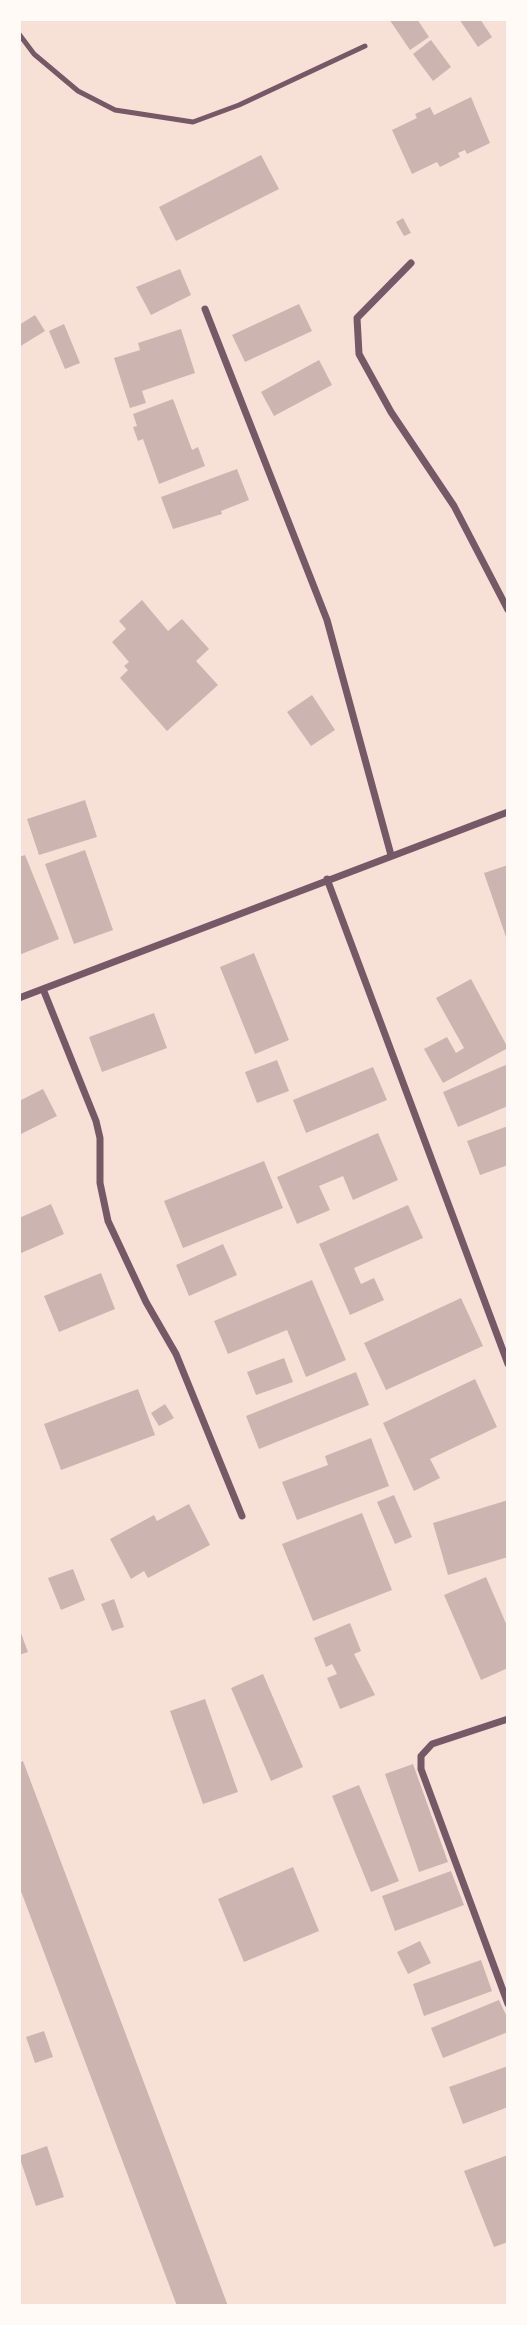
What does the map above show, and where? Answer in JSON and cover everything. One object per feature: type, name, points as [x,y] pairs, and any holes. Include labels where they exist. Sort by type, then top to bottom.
[{"type":"street","points":[[411,263],[357,318],[359,354],[391,412],[454,506],[508,610]]},
{"type":"street","points":[[205,309],[327,620],[391,855]]},
{"type":"street","points":[[19,998],[508,812]]},
{"type":"street","points":[[327,879],[508,1364]]},
{"type":"street","points":[[43,989],[96,1121],[102,1157],[100,1184],[108,1221],[146,1302],[176,1354],[242,1516]]},
{"type":"street","points":[[508,1719],[432,1744],[421,1756],[421,1769],[508,2004]]},
{"type":"lane","points":[[19,34],[34,54],[78,91],[106,106],[115,110],[192,122],[239,105],[365,46]]},
{"type":"building","points":[[389,19],[417,19],[429,37],[410,50]]},
{"type":"building","points":[[459,19],[480,19],[492,37],[478,47]]},
{"type":"building","points":[[431,40],[451,67],[433,81],[413,54]]},
{"type":"building","points":[[471,97],[490,143],[467,154],[465,150],[458,153],[460,157],[440,167],[437,162],[412,174],[392,130],[417,118],[415,114],[430,107],[434,115]]},
{"type":"building","points":[[261,155],[279,189],[176,241],[159,207]]},
{"type":"building","points":[[403,218],[411,233],[404,236],[396,222]]},
{"type":"building","points":[[180,269],[191,295],[151,315],[136,287]]},
{"type":"building","points":[[299,304],[312,331],[245,362],[232,335]]},
{"type":"building","points":[[35,315],[45,331],[19,347],[19,325]]},
{"type":"building","points":[[64,324],[80,363],[65,369],[49,331]]},
{"type":"building","points":[[181,329],[195,373],[142,391],[146,403],[130,408],[114,358],[140,350],[138,343]]},
{"type":"building","points":[[319,360],[332,385],[274,416],[261,392]]},
{"type":"building","points":[[173,399],[192,450],[198,447],[205,466],[159,484],[143,439],[138,441],[133,427],[137,426],[133,414]]},
{"type":"building","points":[[237,469],[249,500],[221,511],[222,514],[173,529],[161,497]]},
{"type":"building","points":[[142,600],[168,631],[182,619],[209,649],[196,661],[218,685],[167,731],[120,678],[128,670],[124,666],[129,662],[112,642],[126,629],[119,621]]},
{"type":"building","points":[[312,695],[335,730],[311,746],[287,712]]},
{"type":"building","points":[[85,800],[97,837],[39,855],[27,819]]},
{"type":"building","points":[[85,850],[113,930],[74,944],[45,864]]},
{"type":"building","points":[[25,855],[59,939],[19,955],[19,857]]},
{"type":"building","points":[[508,865],[508,940],[507,940],[484,873]]},
{"type":"building","points":[[254,953],[289,1040],[255,1054],[220,967]]},
{"type":"building","points":[[471,979],[508,1048],[443,1083],[424,1049],[447,1037],[456,1053],[464,1048],[436,998]]},
{"type":"building","points":[[154,1013],[167,1048],[102,1072],[89,1037]]},
{"type":"building","points":[[277,1060],[289,1091],[257,1103],[245,1072]]},
{"type":"building","points":[[508,1064],[508,1106],[458,1127],[443,1092]]},
{"type":"building","points":[[373,1067],[387,1100],[306,1133],[293,1100]]},
{"type":"building","points":[[43,1089],[57,1116],[19,1135],[19,1101]]},
{"type":"building","points":[[508,1126],[508,1165],[480,1175],[467,1141]]},
{"type":"building","points":[[378,1133],[398,1180],[353,1200],[343,1176],[319,1186],[330,1210],[297,1224],[277,1177]]},
{"type":"building","points":[[264,1161],[283,1208],[183,1248],[164,1201]]},
{"type":"building","points":[[51,1204],[64,1234],[19,1254],[19,1218]]},
{"type":"building","points":[[408,1205],[423,1238],[354,1268],[361,1284],[374,1278],[384,1300],[350,1315],[319,1244]]},
{"type":"building","points":[[223,1244],[237,1275],[189,1296],[176,1265]]},
{"type":"building","points":[[101,1273],[115,1309],[59,1332],[44,1296]]},
{"type":"building","points":[[312,1280],[346,1360],[306,1377],[287,1330],[228,1354],[214,1321]]},
{"type":"building","points":[[461,1298],[483,1346],[386,1390],[364,1343]]},
{"type":"building","points":[[284,1358],[293,1382],[256,1395],[247,1372]]},
{"type":"building","points":[[356,1372],[369,1405],[259,1449],[246,1416]]},
{"type":"building","points":[[475,1379],[497,1427],[430,1459],[440,1478],[414,1491],[383,1423]]},
{"type":"building","points":[[138,1389],[155,1435],[61,1470],[44,1424]]},
{"type":"building","points":[[165,1404],[174,1418],[159,1426],[151,1413]]},
{"type":"building","points":[[371,1438],[389,1486],[297,1520],[282,1482],[328,1465],[325,1456]]},
{"type":"building","points":[[394,1495],[412,1537],[395,1544],[377,1502]]},
{"type":"building","points":[[508,1500],[508,1557],[448,1575],[433,1523]]},
{"type":"building","points":[[189,1504],[210,1545],[148,1578],[144,1571],[131,1579],[110,1539],[154,1515],[157,1521]]},
{"type":"building","points":[[362,1513],[392,1590],[313,1621],[282,1544]]},
{"type":"building","points":[[73,1569],[85,1600],[61,1610],[48,1578]]},
{"type":"building","points":[[486,1577],[508,1628],[508,1668],[481,1680],[444,1595]]},
{"type":"building","points":[[114,1599],[124,1627],[112,1631],[101,1604]]},
{"type":"building","points":[[350,1623],[361,1651],[354,1654],[375,1695],[340,1709],[327,1678],[337,1674],[332,1664],[326,1667],[314,1638]]},
{"type":"building","points":[[19,1628],[28,1652],[19,1655]]},
{"type":"building","points":[[263,1674],[303,1767],[271,1781],[231,1688]]},
{"type":"building","points":[[205,1699],[238,1792],[203,1804],[170,1711]]},
{"type":"building","points":[[23,1761],[228,2306],[177,2306],[19,1886],[19,1763]]},
{"type":"building","points":[[413,1764],[448,1862],[419,1872],[385,1774]]},
{"type":"building","points":[[359,1785],[399,1881],[371,1892],[332,1796]]},
{"type":"building","points":[[293,1867],[319,1931],[244,1962],[218,1899]]},
{"type":"building","points":[[451,1871],[464,1905],[395,1931],[382,1896]]},
{"type":"building","points":[[420,1941],[431,1963],[408,1974],[397,1952]]},
{"type":"building","points":[[481,1960],[492,1991],[424,2016],[413,1984]]},
{"type":"building","points":[[499,2000],[508,2019],[508,2032],[443,2058],[431,2028]]},
{"type":"building","points":[[44,2031],[53,2057],[35,2063],[26,2037]]},
{"type":"building","points":[[508,2066],[508,2107],[463,2124],[449,2087]]},
{"type":"building","points":[[47,2146],[64,2197],[36,2206],[19,2156]]},
{"type":"building","points":[[508,2155],[508,2242],[494,2247],[464,2171]]}]
